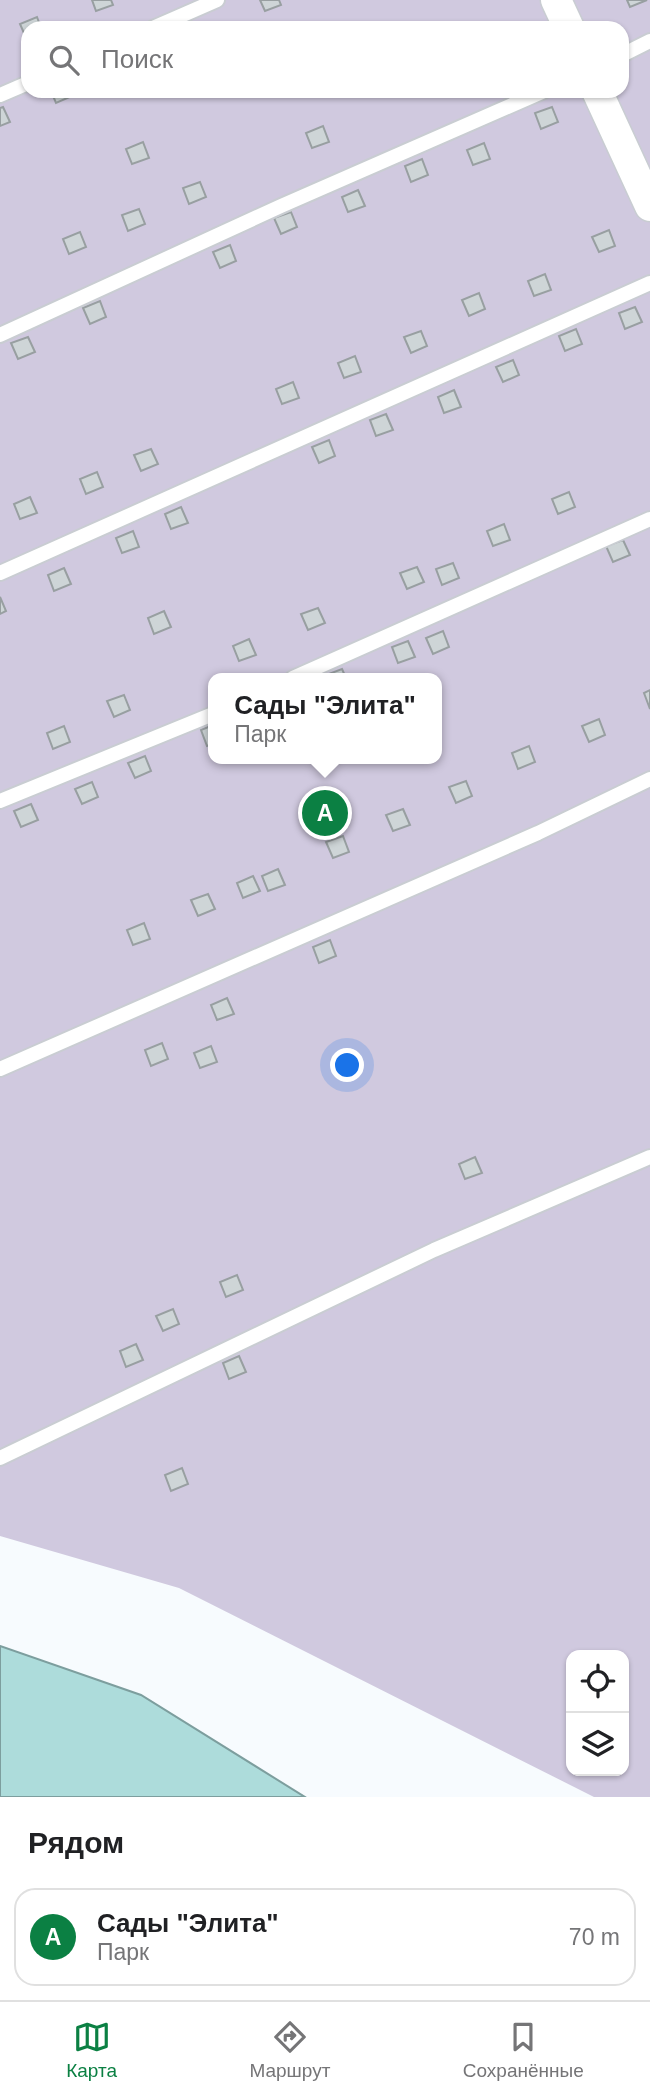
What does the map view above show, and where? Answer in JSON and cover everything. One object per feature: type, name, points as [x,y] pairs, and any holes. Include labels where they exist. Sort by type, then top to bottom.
[{"type":"street","points":[[556,0],[566,21]]},
{"type":"street","points":[[600,98],[650,206]]},
{"type":"lane","points":[[169,21],[217,0]]},
{"type":"lane","points":[[629,52],[650,41]]},
{"type":"lane","points":[[0,95],[21,86]]},
{"type":"lane","points":[[0,335],[281,206],[528,98]]},
{"type":"lane","points":[[0,573],[650,283]]},
{"type":"lane","points":[[304,673],[650,519]]},
{"type":"lane","points":[[0,801],[208,715]]},
{"type":"lane","points":[[0,1069],[538,833],[650,779]]},
{"type":"lane","points":[[0,1458],[434,1250],[650,1157]]},
{"type":"shaded area","points":[[0,0],[650,0],[650,1797],[594,1797],[179,1588],[0,1536]]},
{"type":"water","points":[[0,1646],[141,1695],[305,1797],[0,1797]]},
{"type":"building","points":[[92,0],[111,0],[113,5],[96,11]]},
{"type":"building","points":[[260,0],[279,0],[281,5],[265,11]]},
{"type":"building","points":[[627,0],[647,0],[630,7]]},
{"type":"building","points":[[54,98],[67,98],[56,103]]},
{"type":"building","points":[[3,107],[10,122],[0,126],[0,108]]},
{"type":"building","points":[[552,107],[558,122],[541,129],[535,113]]},
{"type":"building","points":[[323,126],[329,142],[312,148],[306,133]]},
{"type":"building","points":[[143,142],[149,158],[132,164],[126,149]]},
{"type":"building","points":[[484,143],[490,159],[473,165],[467,150]]},
{"type":"building","points":[[422,159],[428,175],[411,182],[405,166]]},
{"type":"building","points":[[200,182],[206,197],[189,204],[183,188]]},
{"type":"building","points":[[358,190],[365,206],[348,212],[342,197]]},
{"type":"building","points":[[139,209],[145,224],[128,231],[122,215]]},
{"type":"building","points":[[291,212],[297,227],[281,234],[274,218]]},
{"type":"building","points":[[609,230],[615,246],[599,252],[592,237]]},
{"type":"building","points":[[80,232],[86,247],[69,254],[63,239]]},
{"type":"building","points":[[230,245],[236,261],[220,268],[213,252]]},
{"type":"building","points":[[545,274],[551,290],[534,296],[528,281]]},
{"type":"building","points":[[479,293],[485,309],[469,316],[462,300]]},
{"type":"building","points":[[100,301],[106,317],[90,324],[83,308]]},
{"type":"building","points":[[635,307],[642,322],[625,329],[619,313]]},
{"type":"building","points":[[576,329],[582,344],[565,351],[559,336]]},
{"type":"building","points":[[421,331],[427,346],[411,353],[404,337]]},
{"type":"building","points":[[28,337],[35,352],[18,359],[11,343]]},
{"type":"building","points":[[355,356],[361,372],[344,378],[338,363]]},
{"type":"building","points":[[513,360],[519,375],[503,382],[496,367]]},
{"type":"building","points":[[293,382],[299,398],[282,404],[276,389]]},
{"type":"building","points":[[454,390],[461,407],[444,413],[438,397]]},
{"type":"building","points":[[386,414],[393,430],[376,436],[370,420]]},
{"type":"building","points":[[329,440],[335,456],[319,463],[312,447]]},
{"type":"building","points":[[151,449],[158,464],[141,471],[134,455]]},
{"type":"building","points":[[97,472],[103,487],[86,494],[80,479]]},
{"type":"building","points":[[569,492],[575,507],[558,514],[552,499]]},
{"type":"building","points":[[30,497],[37,513],[20,519],[14,504]]},
{"type":"building","points":[[181,507],[188,523],[171,529],[165,514]]},
{"type":"building","points":[[504,524],[510,540],[493,546],[487,531]]},
{"type":"building","points":[[133,531],[139,547],[122,553],[116,538]]},
{"type":"building","points":[[623,540],[630,555],[613,562],[606,546]]},
{"type":"building","points":[[453,563],[459,578],[442,585],[436,569]]},
{"type":"building","points":[[417,567],[424,582],[407,589],[400,573]]},
{"type":"building","points":[[64,568],[71,584],[54,591],[48,575]]},
{"type":"building","points":[[0,597],[6,611],[0,614]]},
{"type":"building","points":[[318,608],[325,623],[308,630],[301,614]]},
{"type":"building","points":[[164,611],[171,627],[154,634],[148,618]]},
{"type":"building","points":[[443,631],[449,647],[433,654],[426,638]]},
{"type":"building","points":[[249,639],[256,655],[239,661],[233,646]]},
{"type":"building","points":[[408,641],[415,657],[398,663],[392,647]]},
{"type":"building","points":[[650,690],[650,709],[644,693]]},
{"type":"building","points":[[124,695],[130,710],[114,717],[107,701]]},
{"type":"building","points":[[599,719],[605,735],[589,742],[582,726]]},
{"type":"building","points":[[64,726],[70,742],[53,749],[47,733]]},
{"type":"building","points":[[208,727],[208,746],[207,746],[201,730]]},
{"type":"building","points":[[529,746],[535,762],[518,769],[512,753]]},
{"type":"building","points":[[145,756],[151,771],[135,778],[128,763]]},
{"type":"building","points":[[466,781],[472,796],[456,803],[449,787]]},
{"type":"building","points":[[92,782],[98,797],[82,804],[75,789]]},
{"type":"building","points":[[31,804],[38,820],[21,827],[14,811]]},
{"type":"building","points":[[403,809],[410,825],[393,831],[386,815]]},
{"type":"building","points":[[343,836],[349,852],[333,858],[326,842]]},
{"type":"building","points":[[278,869],[285,885],[268,891],[262,876]]},
{"type":"building","points":[[253,876],[260,891],[243,898],[237,883]]},
{"type":"building","points":[[208,894],[215,909],[198,916],[191,900]]},
{"type":"building","points":[[144,923],[150,939],[133,945],[127,930]]},
{"type":"building","points":[[330,940],[336,956],[319,963],[313,947]]},
{"type":"building","points":[[227,998],[234,1014],[217,1020],[211,1005]]},
{"type":"building","points":[[162,1043],[168,1059],[151,1066],[145,1050]]},
{"type":"building","points":[[211,1046],[217,1062],[200,1068],[194,1053]]},
{"type":"building","points":[[475,1157],[482,1173],[465,1179],[459,1164]]},
{"type":"building","points":[[237,1275],[243,1290],[226,1297],[220,1282]]},
{"type":"building","points":[[173,1309],[179,1324],[163,1331],[156,1316]]},
{"type":"building","points":[[136,1344],[143,1360],[126,1367],[120,1351]]},
{"type":"building","points":[[239,1356],[246,1372],[229,1379],[223,1363]]},
{"type":"building","points":[[182,1468],[188,1484],[171,1491],[165,1475]]},
{"type":"place","name":"Сады \"Элита\"","points":[[325,813]]}]
